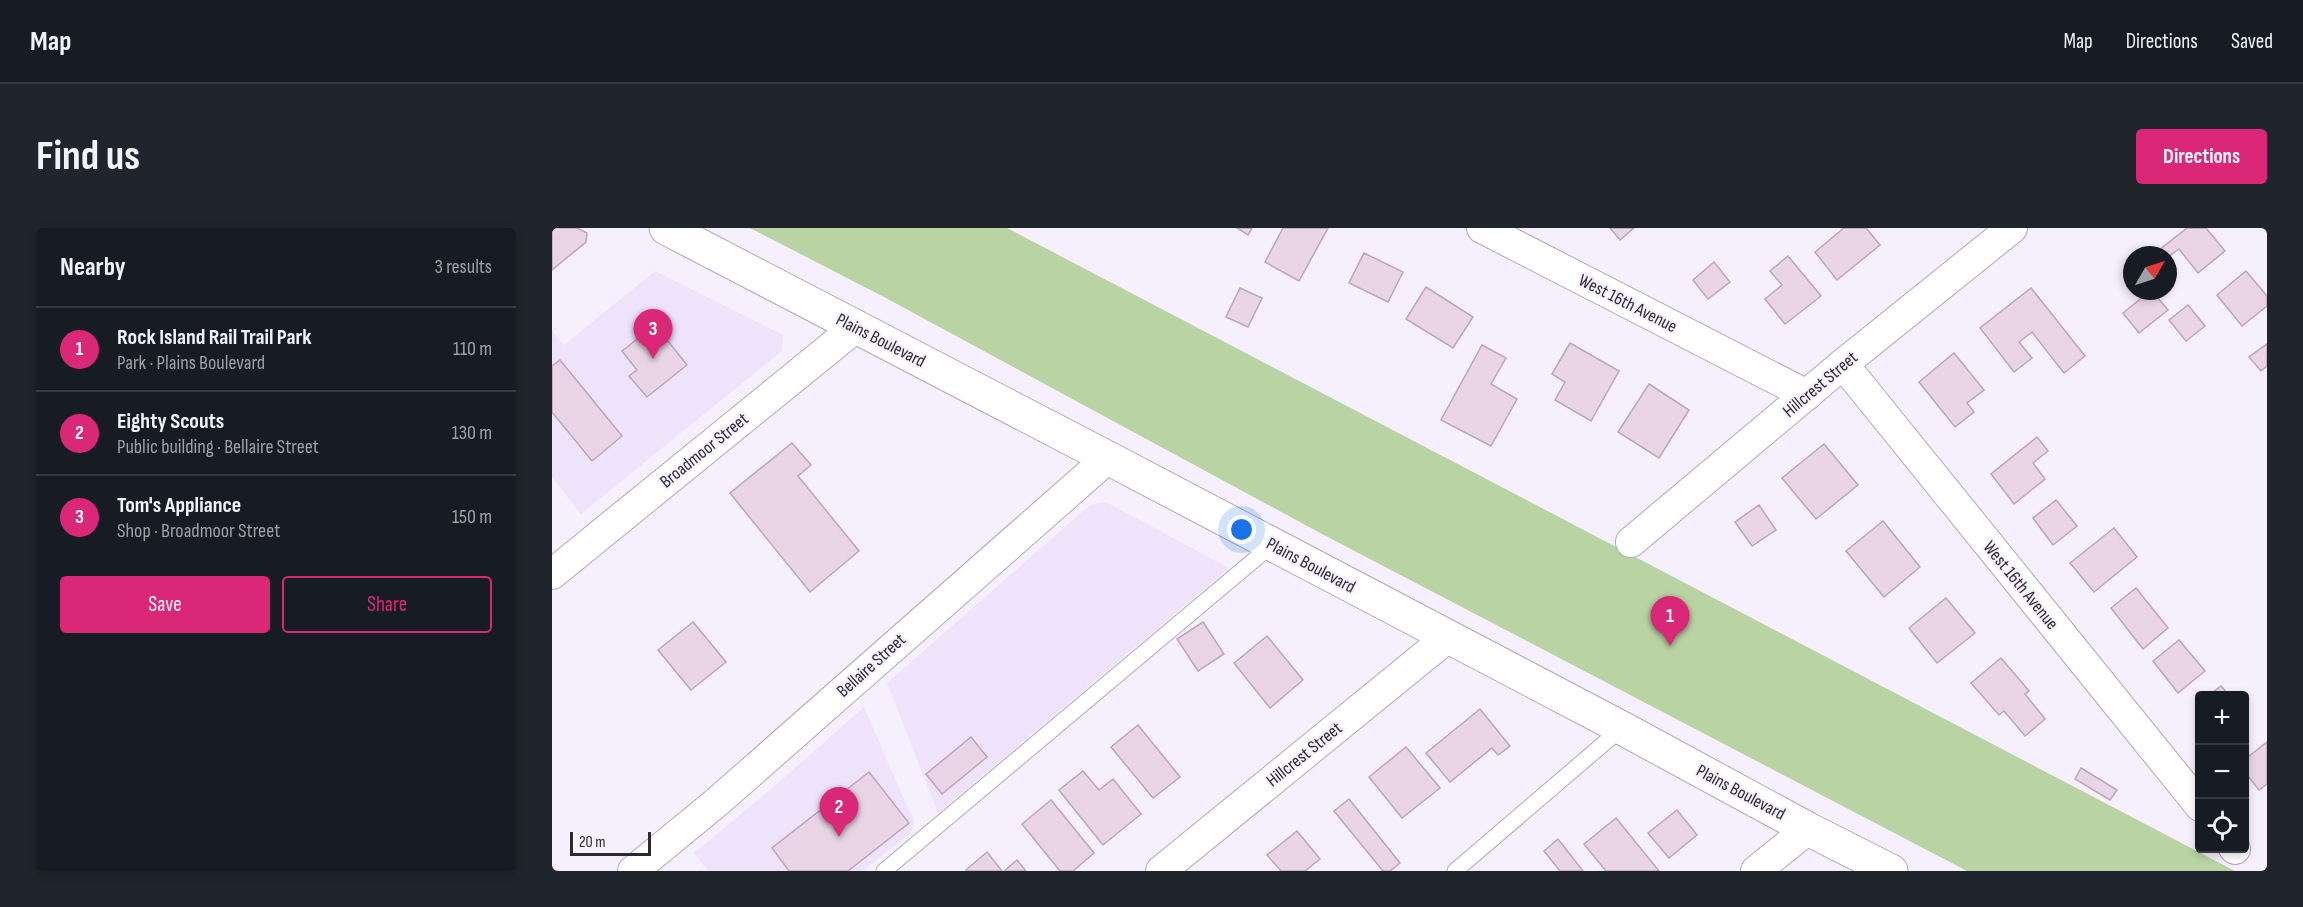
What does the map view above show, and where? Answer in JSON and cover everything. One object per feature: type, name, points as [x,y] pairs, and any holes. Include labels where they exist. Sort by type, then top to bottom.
[{"type":"main road","name":"Plains Boulevard","points":[[666,228],[1891,871]]},
{"type":"street","name":"West 16th Avenue","points":[[1482,228],[1806,395]]},
{"type":"street","name":"Hillcrest Street","points":[[1631,542],[1843,364],[2012,228]]},
{"type":"street","name":"Broadmoor Street","points":[[552,574],[856,327]]},
{"type":"street","name":"West 16th Avenue","points":[[1843,364],[2195,801]]},
{"type":"street","name":"Bellaire Street","points":[[633,871],[717,802],[1108,458]]},
{"type":"street","name":"Hillcrest Street","points":[[1161,871],[1448,637]]},
{"type":"street","points":[[1756,871],[1808,829]]},
{"type":"lane","points":[[884,871],[1272,545]]},
{"type":"lane","points":[[1455,871],[1622,728]]},
{"type":"shaded area","points":[[655,271],[783,335],[782,351],[581,514],[552,477],[552,331],[564,345]]},
{"type":"shaded area","points":[[1106,502],[1229,568],[938,813],[887,683],[1090,505]]},
{"type":"shaded area","points":[[864,707],[914,822],[911,833],[862,871],[708,871],[694,853]]},
{"type":"green space","points":[[750,228],[1007,228],[2195,850],[2195,853],[2201,853],[2235,871],[1967,871],[1322,534],[884,297]]},
{"type":"building","points":[[552,228],[577,228],[587,233],[586,242],[552,270]]},
{"type":"building","points":[[1237,228],[1252,228],[1248,235]]},
{"type":"building","points":[[1283,228],[1328,228],[1299,281],[1265,262]]},
{"type":"building","points":[[1610,228],[1634,228],[1620,240]]},
{"type":"building","points":[[1844,228],[1866,228],[1880,245],[1837,280],[1815,252]]},
{"type":"building","points":[[2187,228],[2206,228],[2225,251],[2198,273],[2179,249],[2177,250],[2177,246],[2164,246]]},
{"type":"building","points":[[1364,253],[1403,272],[1388,302],[1349,283]]},
{"type":"building","points":[[1788,256],[1821,296],[1785,324],[1765,299],[1782,285],[1770,271]]},
{"type":"building","points":[[1714,262],[1730,282],[1708,299],[1693,280]]},
{"type":"building","points":[[2246,271],[2267,296],[2267,306],[2242,326],[2217,295]]},
{"type":"building","points":[[1426,287],[1473,317],[1453,348],[1406,319]]},
{"type":"building","points":[[1240,288],[1262,298],[1248,327],[1226,317]]},
{"type":"building","points":[[2031,288],[2085,356],[2064,373],[2032,332],[2019,342],[2032,358],[2014,372],[1980,328]]},
{"type":"building","points":[[2139,300],[2160,300],[2168,310],[2139,333],[2123,313]]},
{"type":"building","points":[[2188,305],[2205,326],[2186,341],[2169,320]]},
{"type":"building","points":[[655,325],[687,365],[647,397],[629,376],[637,370],[622,351]]},
{"type":"building","points":[[1570,343],[1619,371],[1591,421],[1555,400],[1565,382],[1552,374]]},
{"type":"building","points":[[2267,344],[2267,366],[2261,371],[2249,357]]},
{"type":"building","points":[[1482,345],[1506,358],[1491,384],[1517,399],[1491,446],[1441,420]]},
{"type":"building","points":[[1954,353],[1984,390],[1967,403],[1974,412],[1955,427],[1919,382]]},
{"type":"building","points":[[560,360],[622,436],[592,461],[552,412],[552,366]]},
{"type":"building","points":[[1649,384],[1689,410],[1659,458],[1618,432]]},
{"type":"building","points":[[2037,437],[2048,451],[2033,463],[2045,479],[2014,504],[1991,474]]},
{"type":"building","points":[[792,443],[811,465],[798,476],[859,551],[810,592],[730,493]]},
{"type":"building","points":[[1824,444],[1858,485],[1816,519],[1782,478]]},
{"type":"building","points":[[2056,500],[2077,526],[2053,545],[2033,518]]},
{"type":"building","points":[[1759,505],[1776,530],[1752,546],[1735,522]]},
{"type":"building","points":[[1883,521],[1920,567],[1884,597],[1846,551]]},
{"type":"building","points":[[2114,528],[2137,557],[2094,592],[2070,563]]},
{"type":"building","points":[[2136,588],[2168,628],[2143,649],[2111,608]]},
{"type":"building","points":[[1946,598],[1975,633],[1937,663],[1909,628]]},
{"type":"building","points":[[693,622],[726,662],[691,690],[658,650]]},
{"type":"building","points":[[1203,622],[1224,654],[1198,671],[1177,639]]},
{"type":"building","points":[[1267,636],[1303,680],[1270,708],[1234,663]]},
{"type":"building","points":[[2179,640],[2205,671],[2178,693],[2153,661]]},
{"type":"building","points":[[2001,658],[2029,691],[2025,694],[2045,719],[2025,736],[2004,711],[1999,715],[1971,683]]},
{"type":"building","points":[[2221,686],[2225,691],[2214,691]]},
{"type":"building","points":[[1480,709],[1510,746],[1498,755],[1492,748],[1450,782],[1426,753]]},
{"type":"building","points":[[1138,725],[1180,777],[1153,798],[1111,747]]},
{"type":"building","points":[[971,737],[987,757],[942,794],[926,774]]},
{"type":"building","points":[[2267,742],[2267,784],[2259,790],[2249,777],[2249,756]]},
{"type":"building","points":[[1406,747],[1440,788],[1402,818],[1369,777]]},
{"type":"building","points":[[2081,768],[2117,790],[2110,800],[2075,779]]},
{"type":"building","points":[[1083,771],[1099,790],[1113,779],[1141,814],[1103,845],[1059,790]]},
{"type":"building","points":[[869,772],[909,823],[848,871],[789,871],[772,848]]},
{"type":"building","points":[[1349,799],[1400,863],[1390,871],[1383,871],[1334,811]]},
{"type":"building","points":[[1051,800],[1094,853],[1073,871],[1060,871],[1022,824]]},
{"type":"building","points":[[1677,810],[1697,835],[1669,858],[1648,833]]},
{"type":"building","points":[[1616,818],[1659,871],[1606,871],[1584,844]]},
{"type":"building","points":[[1297,831],[1320,859],[1305,871],[1281,871],[1267,855]]},
{"type":"building","points":[[1558,839],[1583,871],[1560,871],[1544,851]]},
{"type":"building","points":[[987,852],[1002,871],[966,870]]},
{"type":"building","points":[[1017,860],[1026,871],[1004,871]]},
{"type":"place","name":"Tom's Appliance","points":[[653,359]]},
{"type":"place","name":"Rock Island Rail Trail Park","points":[[1670,646]]},
{"type":"place","name":"Eighty Scouts","points":[[839,837]]}]
